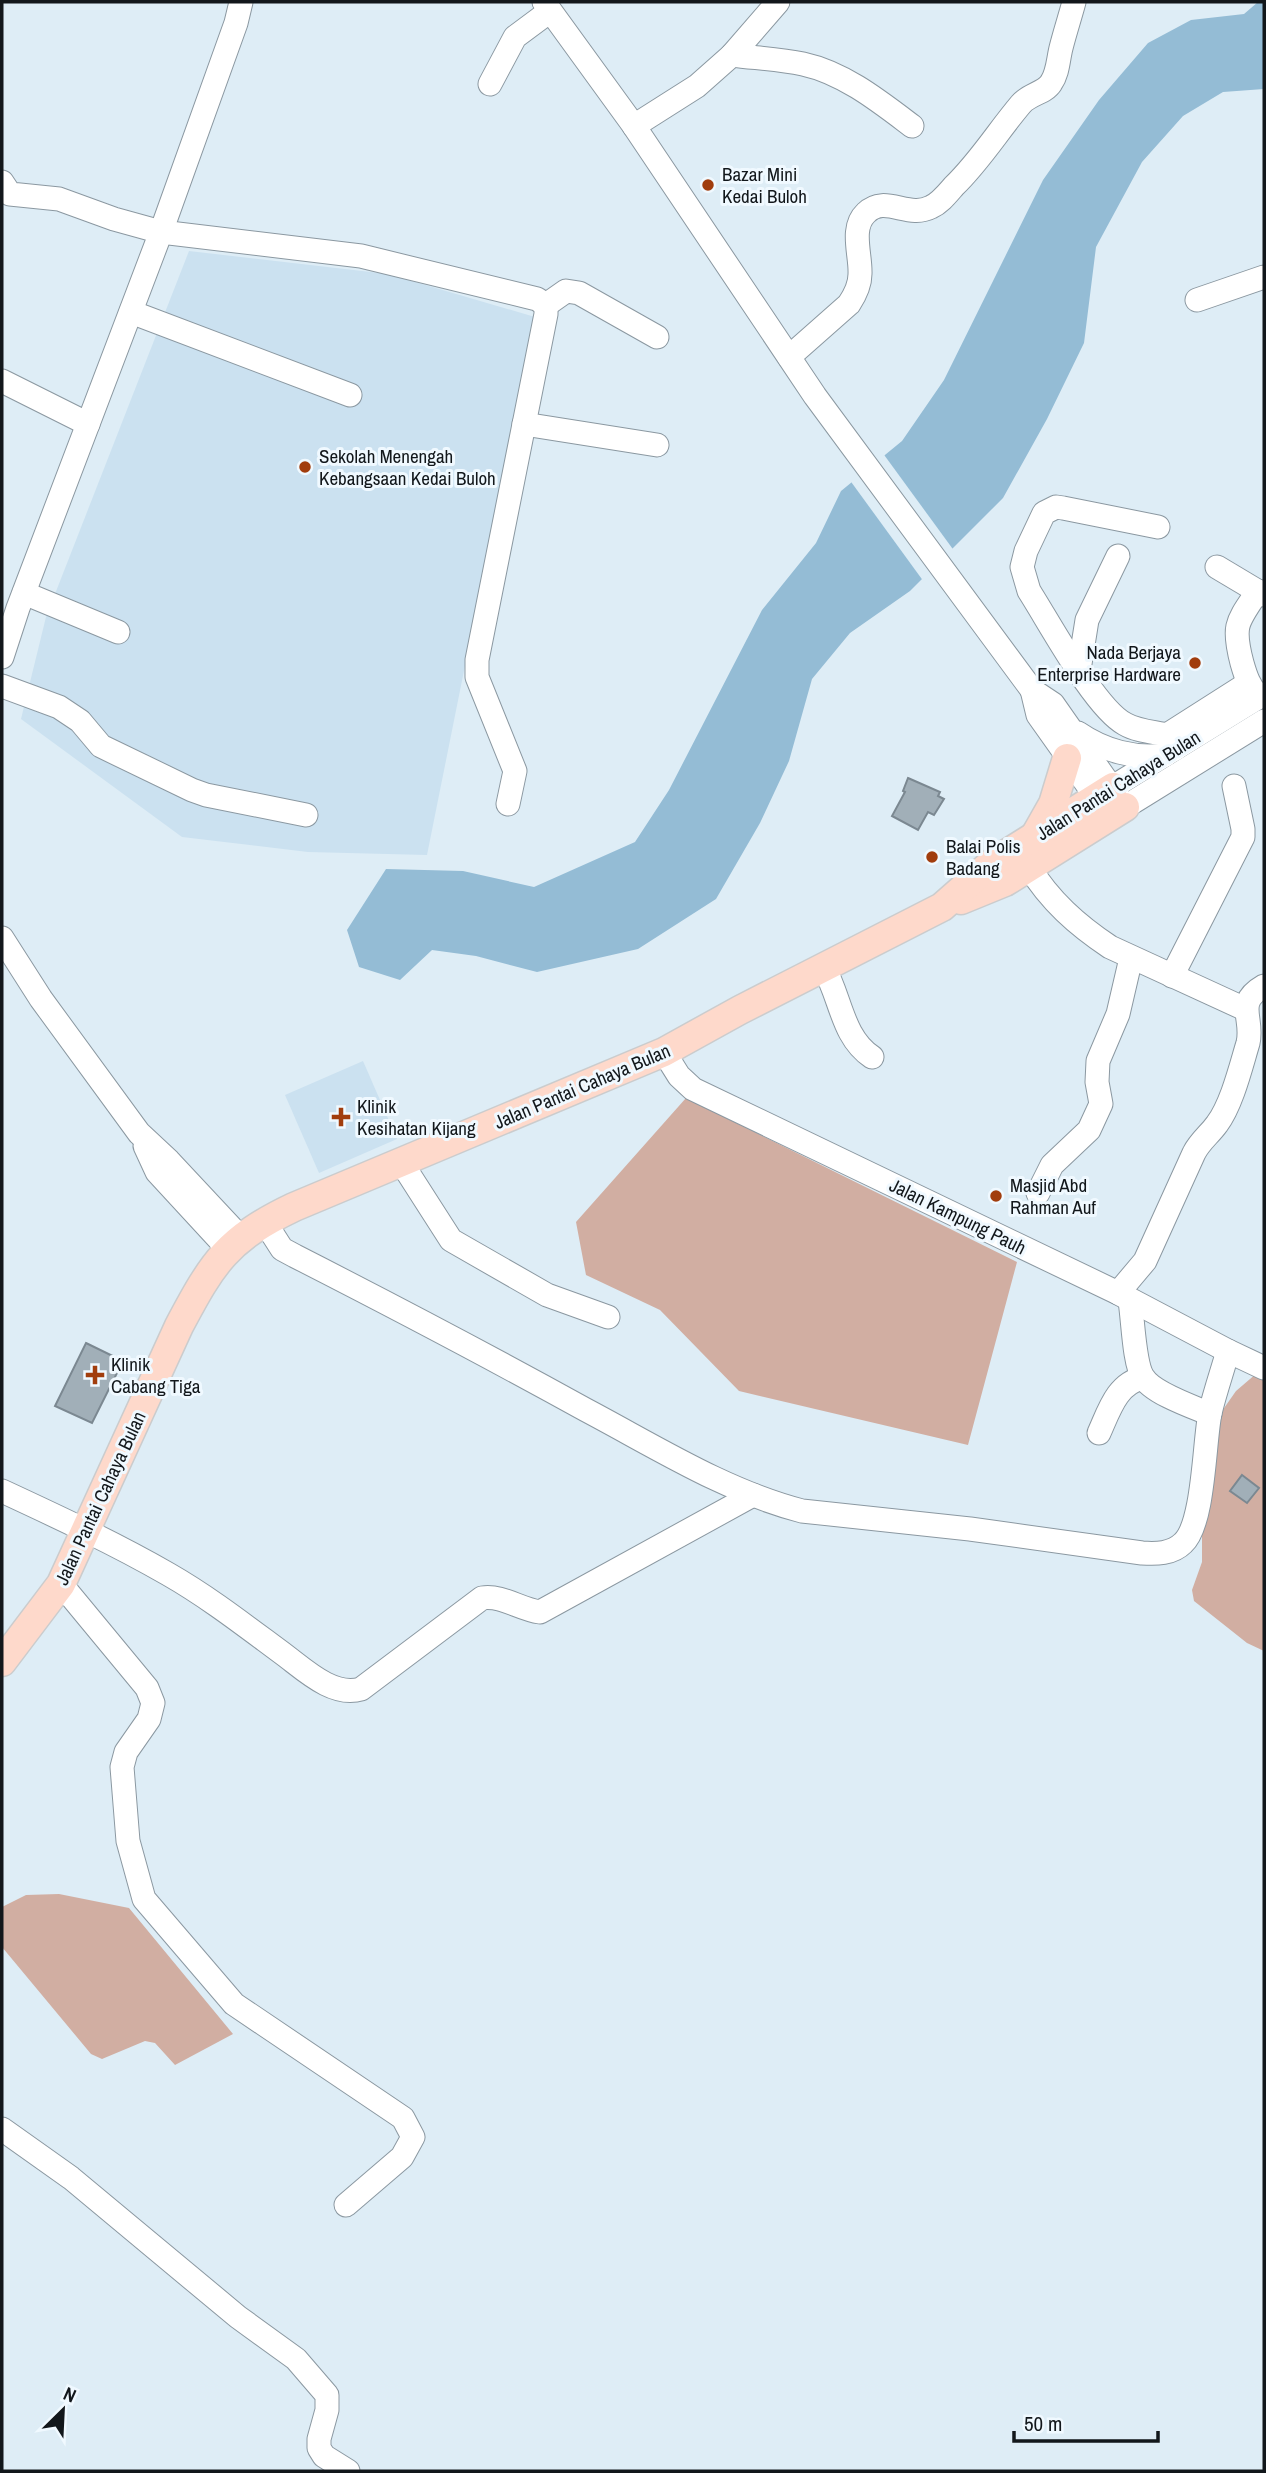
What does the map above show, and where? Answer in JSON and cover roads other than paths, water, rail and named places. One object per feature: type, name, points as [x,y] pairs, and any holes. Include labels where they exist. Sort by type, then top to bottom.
[{"type":"main road","points":[[1027,854],[1059,789],[1067,758]]},
{"type":"main road","name":"Jalan Pantai Cahaya Bulan","points":[[2,1662],[61,1584],[179,1326],[214,1265],[234,1244],[264,1221],[664,1052],[950,901],[992,863],[1027,854],[1111,802]]},
{"type":"street","points":[[2,657],[14,601],[88,424],[131,312],[236,23],[241,2]]},
{"type":"street","points":[[634,126],[697,86],[732,55],[778,2]]},
{"type":"street","points":[[789,357],[854,297],[860,274],[857,230],[859,221],[866,213],[874,207],[889,204],[902,211],[914,212],[930,208],[967,174],[1023,101],[1047,89],[1056,73],[1074,2]]},
{"type":"street","points":[[490,84],[515,37],[547,6],[634,126],[815,396],[1032,690],[1053,704],[1070,727],[1111,802]]},
{"type":"street","points":[[732,55],[804,64],[821,70],[869,94],[912,126]]},
{"type":"street","points":[[4,190],[59,200],[161,232],[361,256],[537,299],[545,305],[546,314],[477,660],[477,677],[516,771],[508,804]]},
{"type":"street","points":[[1196,300],[1264,277]]},
{"type":"street","points":[[545,305],[566,291],[579,293],[657,337]]},
{"type":"street","points":[[131,312],[350,395]]},
{"type":"street","points":[[2,381],[88,424]]},
{"type":"street","points":[[524,424],[657,444]]},
{"type":"street","points":[[1158,527],[1063,508],[1050,509],[1041,519],[1026,551],[1023,576],[1029,591],[1087,683],[1121,722],[1169,747]]},
{"type":"street","points":[[1079,670],[1087,620],[1118,556]]},
{"type":"street","points":[[1217,567],[1261,593],[1243,614],[1236,630],[1237,649],[1257,692]]},
{"type":"street","points":[[14,601],[118,632]]},
{"type":"street","points":[[2,687],[59,707],[80,721],[102,746],[192,790],[306,814]]},
{"type":"street","points":[[1032,690],[1038,715],[1067,758],[1111,802]]},
{"type":"street","name":"Jalan Pantai Cahaya Bulan","points":[[1111,802],[1169,747],[1257,692]]},
{"type":"street","name":"Jalan Pantai Cahaya Bulan","points":[[1111,802],[1264,721]]},
{"type":"street","points":[[1070,727],[1084,737],[1115,751],[1149,757],[1169,747]]},
{"type":"street","points":[[1172,976],[1243,837],[1234,786]]},
{"type":"street","points":[[1027,854],[1042,887],[1072,919],[1100,941],[1131,958],[1245,1009]]},
{"type":"street","points":[[2,938],[41,999],[139,1133],[169,1161],[234,1244]]},
{"type":"street","points":[[1038,1193],[1052,1165],[1089,1130],[1101,1104],[1097,1082],[1098,1061],[1118,1014],[1131,958]]},
{"type":"street","points":[[824,968],[832,982],[853,1039],[872,1057]]},
{"type":"street","points":[[1210,1415],[1151,1387],[1143,1378],[1124,1297],[1145,1261],[1199,1143],[1219,1122],[1249,1039],[1245,1009],[1251,996],[1264,986]]},
{"type":"street","name":"Jalan Kampung Pauh","points":[[664,1052],[678,1076],[693,1088],[1124,1297],[1264,1368]]},
{"type":"street","points":[[401,1162],[451,1240],[547,1295],[608,1317]]},
{"type":"street","points":[[264,1221],[282,1249],[719,1481],[802,1511],[970,1528],[1156,1554],[1172,1550],[1184,1543],[1195,1525],[1210,1415],[1228,1351]]},
{"type":"street","points":[[1099,1433],[1123,1387],[1131,1380],[1143,1378]]},
{"type":"street","points":[[2,1491],[87,1531],[169,1575],[226,1612],[310,1674],[349,1693],[361,1689],[482,1598],[495,1596],[530,1611],[540,1612],[753,1495]]},
{"type":"street","points":[[61,1584],[147,1688],[153,1703],[149,1720],[125,1752],[122,1767],[128,1841],[144,1899],[234,2004],[403,2118],[413,2137],[402,2157],[346,2205]]},
{"type":"street","points":[[2,2129],[71,2178],[238,2317],[296,2359],[327,2395],[327,2410],[319,2448],[324,2456],[348,2471]]},
{"type":"water","points":[[1258,2],[1264,2],[1264,89],[1223,92],[1183,116],[1142,162],[1096,247],[1084,343],[1047,419],[1003,498],[910,591],[850,633],[812,679],[789,761],[760,823],[716,899],[638,949],[537,972],[476,956],[432,950],[400,980],[359,967],[347,930],[386,869],[463,871],[534,887],[635,842],[669,790],[762,610],[816,543],[841,491],[902,441],[944,380],[1043,180],[1099,100],[1148,43],[1191,20],[1244,14]]},
{"type":"place","name":"Bazar Mini Kedai Buloh","points":[[708,185]]},
{"type":"place","name":"Sekolah Menengah Kebangsaan Kedai Buloh","points":[[305,467]]},
{"type":"place","name":"Nada Berjaya Enterprise Hardware","points":[[1195,663]]},
{"type":"place","name":"Balai Polis Badang","points":[[932,857]]},
{"type":"place","name":"Klinik Kesihatan Kijang","points":[[341,1117]]},
{"type":"place","name":"Masjid Abd Rahman Auf","points":[[996,1196]]},
{"type":"place","name":"Klinik Cabang Tiga","points":[[95,1375]]}]
